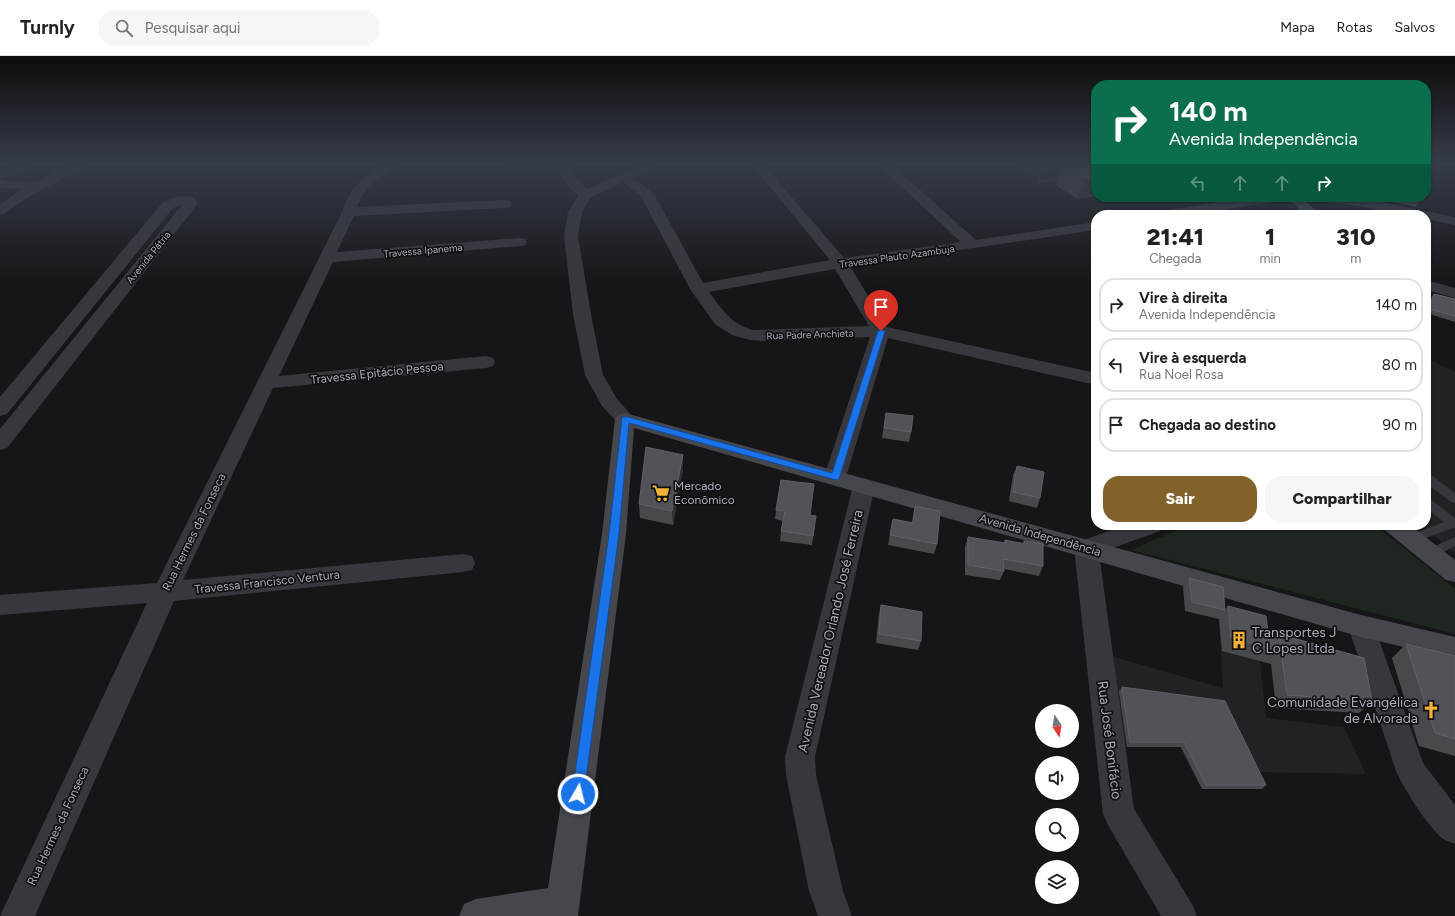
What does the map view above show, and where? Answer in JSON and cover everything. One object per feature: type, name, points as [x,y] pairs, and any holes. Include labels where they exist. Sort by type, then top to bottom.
[{"type":"street","points":[[0,210],[9,204]]},
{"type":"street","name":"Avenida Pátria","points":[[1,406],[170,204]]},
{"type":"street","name":"Avenida Pátria","points":[[0,443],[190,204]]},
{"type":"street","name":"Rua Hermes da Fonseca","points":[[17,916],[165,592],[349,212],[351,204]]},
{"type":"street","points":[[349,212],[502,204]]},
{"type":"street","points":[[476,916],[562,909],[613,542],[625,419],[610,402],[594,375],[582,314],[571,236],[575,212],[580,204]]},
{"type":"street","name":"Rua Padre Anchieta","points":[[652,204],[698,289],[720,320],[738,331],[750,335],[762,336],[881,331],[1091,378]]},
{"type":"street","points":[[790,204],[840,264],[881,331],[836,477]]},
{"type":"street","points":[[928,204],[973,245]]},
{"type":"street","points":[[1196,210],[1233,204]]},
{"type":"street","points":[[1372,204],[1401,210]]},
{"type":"street","points":[[1431,216],[1455,221]]},
{"type":"street","name":"Travessa Plauto Azambuja","points":[[698,289],[840,264],[1091,227]]},
{"type":"street","points":[[144,235],[166,234]]},
{"type":"street","name":"Travessa Ipanema","points":[[326,258],[520,242]]},
{"type":"street","points":[[1431,286],[1455,293]]},
{"type":"street","points":[[50,349],[76,348]]},
{"type":"street","name":"Travessa Epitácio Pessoa","points":[[267,383],[486,362]]},
{"type":"street","points":[[1,406],[20,418]]},
{"type":"street","name":"Avenida Independência","points":[[625,419],[836,477],[1361,626],[1455,648]]},
{"type":"street","name":"Avenida Vereador Orlando José Ferreira","points":[[835,916],[826,891],[801,775],[800,757],[864,486]]},
{"type":"street","points":[[1086,548],[1138,530]]},
{"type":"street","points":[[1412,539],[1455,573]]},
{"type":"street","name":"Rua José Bonifácio","points":[[1086,548],[1119,814],[1180,916]]},
{"type":"street","name":"Travessa Francisco Ventura","points":[[0,605],[165,592],[462,563]]},
{"type":"street","points":[[1361,626],[1411,771],[1436,807],[1455,828]]},
{"type":"lane","points":[[1431,481],[1455,499]]},
{"type":"lane","points":[[1431,506],[1454,523]]},
{"type":"lane","points":[[1412,539],[1454,523]]},
{"type":"lane","points":[[1412,539],[1455,541]]},
{"type":"shaded area","points":[[1431,360],[1455,372],[1455,553],[1426,530],[1431,530]]},
{"type":"shaded area","points":[[1177,530],[1381,530],[1455,589],[1455,634],[1131,550]]},
{"type":"shaded area","name":"Transportes J C Lopes Ltda","points":[[1219,619],[1256,629],[1266,718],[1344,727],[1366,774],[1255,772],[1262,789],[1202,789],[1180,747],[1126,747],[1114,690],[1111,656],[1223,688]]},
{"type":"building","points":[[1434,294],[1455,299],[1455,316],[1431,310],[1431,303]]},
{"type":"building","points":[[886,413],[913,416],[911,432],[884,428]]},
{"type":"building","name":"Mercado Econômico","points":[[646,447],[683,455],[672,511],[639,504]]},
{"type":"building","points":[[1017,466],[1044,472],[1040,498],[1013,492]]},
{"type":"building","points":[[781,480],[814,484],[810,515],[816,516],[813,536],[781,531],[785,511],[776,510]]},
{"type":"building","points":[[915,506],[940,511],[937,544],[890,535],[893,519],[913,523]]},
{"type":"building","points":[[968,537],[1005,543],[1005,540],[1024,544],[1024,541],[1043,544],[1043,566],[1003,559],[1004,571],[968,565]]},
{"type":"building","points":[[1189,578],[1223,587],[1225,610],[1192,602]]},
{"type":"building","points":[[881,605],[922,612],[921,641],[879,634]]},
{"type":"building","points":[[1228,606],[1266,616],[1268,631],[1364,658],[1372,701],[1287,695],[1281,651],[1231,638]]},
{"type":"building","points":[[1406,644],[1455,656],[1455,739],[1435,733]]},
{"type":"building","points":[[1122,687],[1225,701],[1266,785],[1206,785],[1184,742],[1130,742]]},
{"type":"place","name":"Mercado Econômico","points":[[661,493]]},
{"type":"place","name":"Transportes J C Lopes Ltda","points":[[1239,640]]},
{"type":"place","name":"Comunidade Evangélica de Alvorada","points":[[1431,710]]},
{"type":"route","points":[[578,794],[614,534],[625,419],[836,477],[881,331]]}]
